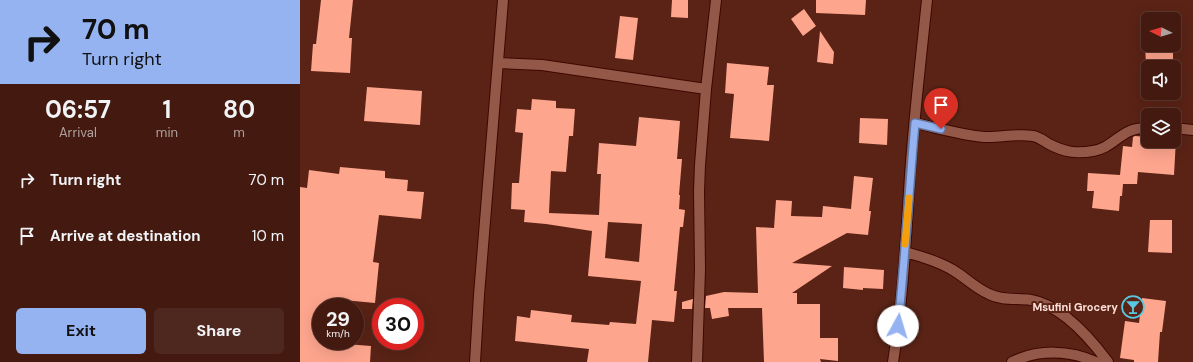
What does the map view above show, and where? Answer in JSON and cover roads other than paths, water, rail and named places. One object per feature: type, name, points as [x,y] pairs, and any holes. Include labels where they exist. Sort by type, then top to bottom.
[{"type":"street","points":[[475,362],[480,280],[503,0]]},
{"type":"street","points":[[697,362],[700,269],[699,191],[706,89],[716,0]]},
{"type":"street","points":[[893,362],[902,296],[910,173],[927,0]]},
{"type":"street","points":[[498,63],[542,65],[706,89]]},
{"type":"street","points":[[915,123],[985,137],[1024,134],[1035,136],[1056,148],[1067,152],[1094,151],[1108,146],[1130,130],[1141,129]]},
{"type":"street","points":[[1181,129],[1193,130]]},
{"type":"street","points":[[905,252],[918,255],[951,269],[969,283],[989,295],[1000,298],[1031,300],[1048,306],[1060,313],[1084,334],[1108,362]]},
{"type":"street","points":[[1012,362],[1029,356],[1055,352],[1070,353],[1096,362]]},
{"type":"place","name":"Msufini Grocery","points":[[1133,307]]}]
